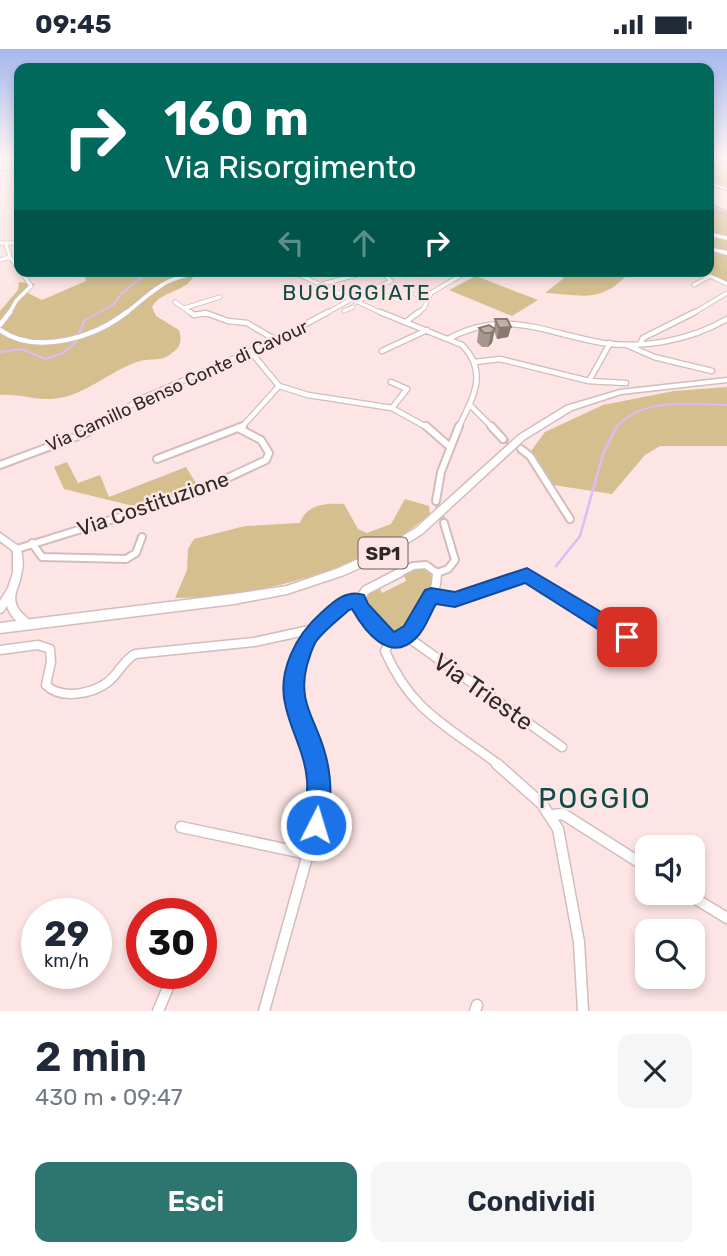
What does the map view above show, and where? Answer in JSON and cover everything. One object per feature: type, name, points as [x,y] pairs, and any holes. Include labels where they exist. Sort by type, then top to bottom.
[{"type":"main road","name":"SP1","points":[[0,628],[234,599],[287,590],[340,572],[383,553],[419,531],[522,437],[569,408],[620,392],[727,380]]},
{"type":"main road","points":[[0,536],[17,549],[17,573],[9,597],[0,609]]},
{"type":"main road","points":[[9,597],[14,613],[29,625]]},
{"type":"street","points":[[0,243],[14,244]]},
{"type":"street","points":[[6,245],[14,262]]},
{"type":"street","points":[[0,260],[10,257]]},
{"type":"street","points":[[25,277],[31,286],[16,301],[0,328],[14,338],[30,341],[87,334],[109,324],[171,279],[182,277]]},
{"type":"street","points":[[303,277],[351,306],[407,321],[468,349],[475,362],[476,387],[450,447],[436,501]]},
{"type":"street","points":[[319,285],[349,277]]},
{"type":"street","name":"Via Camillo Benso Conte di Cavour","points":[[0,465],[86,433],[155,392],[251,352],[341,306],[351,306],[376,292],[373,289],[391,281],[387,277]]},
{"type":"street","points":[[407,321],[424,308],[440,286],[457,277]]},
{"type":"street","points":[[694,285],[708,277]]},
{"type":"street","points":[[376,292],[399,300]]},
{"type":"street","points":[[641,342],[643,338],[678,322],[727,293]]},
{"type":"street","points":[[416,294],[429,298]]},
{"type":"street","points":[[185,308],[220,297]]},
{"type":"street","points":[[176,302],[194,315],[206,313],[228,321],[247,323],[276,340]]},
{"type":"street","points":[[627,345],[700,333],[727,319]]},
{"type":"street","points":[[448,338],[475,326],[524,325],[627,345],[654,357],[712,371]]},
{"type":"street","points":[[382,351],[427,330]]},
{"type":"street","points":[[589,381],[610,343]]},
{"type":"street","points":[[251,352],[279,386],[307,395],[392,408],[422,422],[450,447]]},
{"type":"street","points":[[475,362],[500,359],[589,381],[626,383]]},
{"type":"street","points":[[391,382],[407,389],[392,408]]},
{"type":"street","name":"Via Costituzione","points":[[157,459],[240,429],[279,386]]},
{"type":"street","points":[[470,405],[475,407],[503,439]]},
{"type":"street","name":"Via Costituzione","points":[[17,549],[191,495],[266,460],[270,453],[261,440],[240,429]]},
{"type":"street","points":[[521,449],[530,456],[570,519]]},
{"type":"street","points":[[437,573],[448,569],[455,560],[444,523]]},
{"type":"street","name":"Via Costituzione","points":[[32,543],[42,557],[126,559],[136,553],[142,537]]},
{"type":"street","points":[[264,1011],[316,825],[319,782],[314,752],[296,707],[293,682],[302,650],[316,628],[338,607],[358,601],[366,590],[407,568],[426,565],[437,573]]},
{"type":"street","points":[[437,573],[437,583],[414,627],[406,636],[390,641],[385,651],[388,661],[412,697],[430,715],[502,769],[552,815],[558,829],[579,928],[584,971],[583,1011]]},
{"type":"street","points":[[431,596],[455,599],[527,575],[650,651]]},
{"type":"street","points":[[358,601],[360,608],[390,641]]},
{"type":"street","points":[[0,650],[38,645],[50,649],[52,652],[46,685],[54,692],[67,694],[104,685],[116,674],[124,660],[135,654],[254,642],[316,628]]},
{"type":"street","name":"Via Trieste","points":[[406,636],[562,747]]},
{"type":"street","points":[[552,815],[563,814],[635,860]]},
{"type":"street","points":[[181,827],[307,854]]},
{"type":"street","points":[[705,905],[727,918]]},
{"type":"street","points":[[158,1011],[167,991]]},
{"type":"shaded area","points":[[714,205],[727,210],[727,283],[714,276]]},
{"type":"shaded area","points":[[85,277],[192,277],[183,287],[161,298],[152,307],[156,316],[179,330],[179,346],[164,358],[127,366],[69,396],[45,399],[0,395],[0,311],[18,290],[19,282],[35,284],[28,293],[42,300],[86,281]]},
{"type":"shaded area","points":[[479,277],[538,300],[512,316],[449,290]]},
{"type":"shaded area","points":[[561,277],[625,277],[611,289],[592,295],[545,293],[564,278]]},
{"type":"shaded area","points":[[727,387],[727,446],[660,446],[645,455],[612,494],[553,485],[531,451],[545,432],[603,405],[674,391]]},
{"type":"shaded area","points":[[67,462],[78,483],[100,475],[109,497],[186,467],[199,488],[132,510],[129,505],[64,489],[54,467]]},
{"type":"shaded area","points":[[405,499],[429,506],[430,514],[404,533],[344,565],[310,577],[241,593],[175,598],[187,570],[188,549],[194,539],[245,526],[300,523],[312,508],[330,504],[344,504],[358,529],[367,533],[391,524]]},
{"type":"shaded area","points":[[419,568],[429,570],[434,582],[411,624],[396,635],[386,634],[364,606],[364,596],[379,586],[382,593],[406,581],[403,573]]},
{"type":"building","points":[[495,319],[507,319],[511,327],[499,328]]},
{"type":"building","points":[[489,325],[495,329],[491,333],[484,333],[479,328]]},
{"type":"waterway","points":[[714,207],[727,212]]},
{"type":"waterway","points":[[0,352],[22,349],[45,359],[63,353],[75,343],[84,321],[114,304],[121,294],[142,277]]},
{"type":"waterway","points":[[616,428],[626,418],[652,407],[683,404],[727,405]]},
{"type":"waterway","points":[[556,566],[580,536],[603,454],[616,428]]},
{"type":"tunnel","points":[[503,439],[521,449]]},
{"type":"tunnel","points":[[436,501],[444,523]]},
{"type":"district","name":"BUGUGGIATE","points":[[357,293]]},
{"type":"district","name":"POGGIO","points":[[595,798]]},
{"type":"route","points":[[316,825],[319,782],[314,752],[296,707],[293,682],[302,650],[311,633],[344,603],[358,601],[360,608],[382,635],[390,641],[397,640],[414,627],[431,596],[455,599],[527,575],[536,578],[627,637]]}]
